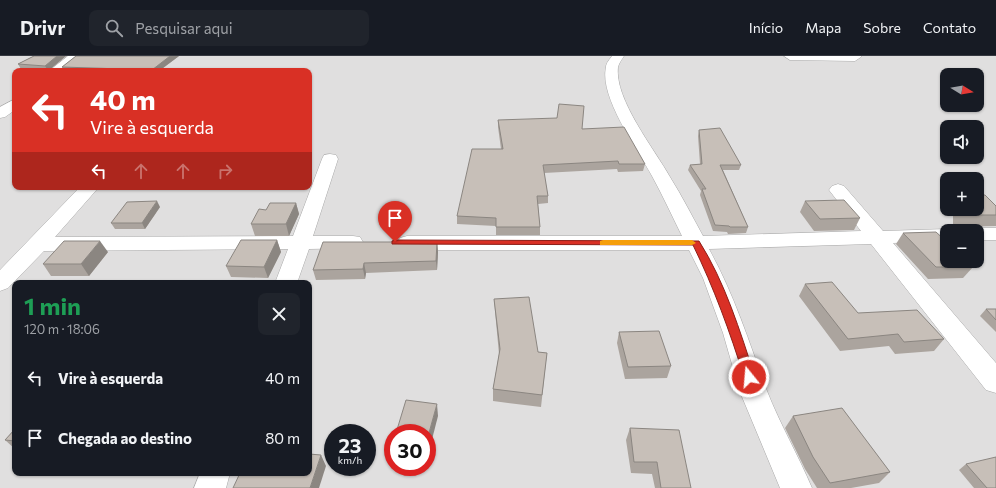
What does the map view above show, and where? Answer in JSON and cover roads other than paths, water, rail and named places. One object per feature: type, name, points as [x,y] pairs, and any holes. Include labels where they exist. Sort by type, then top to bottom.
[{"type":"street","points":[[60,68],[76,56]]},
{"type":"street","points":[[618,56],[612,66],[613,81],[618,98],[629,124],[661,176],[714,278],[735,333],[754,392],[796,488]]},
{"type":"street","points":[[790,56],[855,57]]},
{"type":"street","points":[[0,114],[12,105]]},
{"type":"street","points":[[287,280],[330,159]]},
{"type":"street","points":[[0,283],[87,190]]},
{"type":"street","points":[[838,190],[996,382]]},
{"type":"street","points":[[984,234],[996,234]]},
{"type":"street","points":[[38,244],[300,242],[696,243],[940,235]]},
{"type":"street","points":[[210,488],[215,476]]}]
